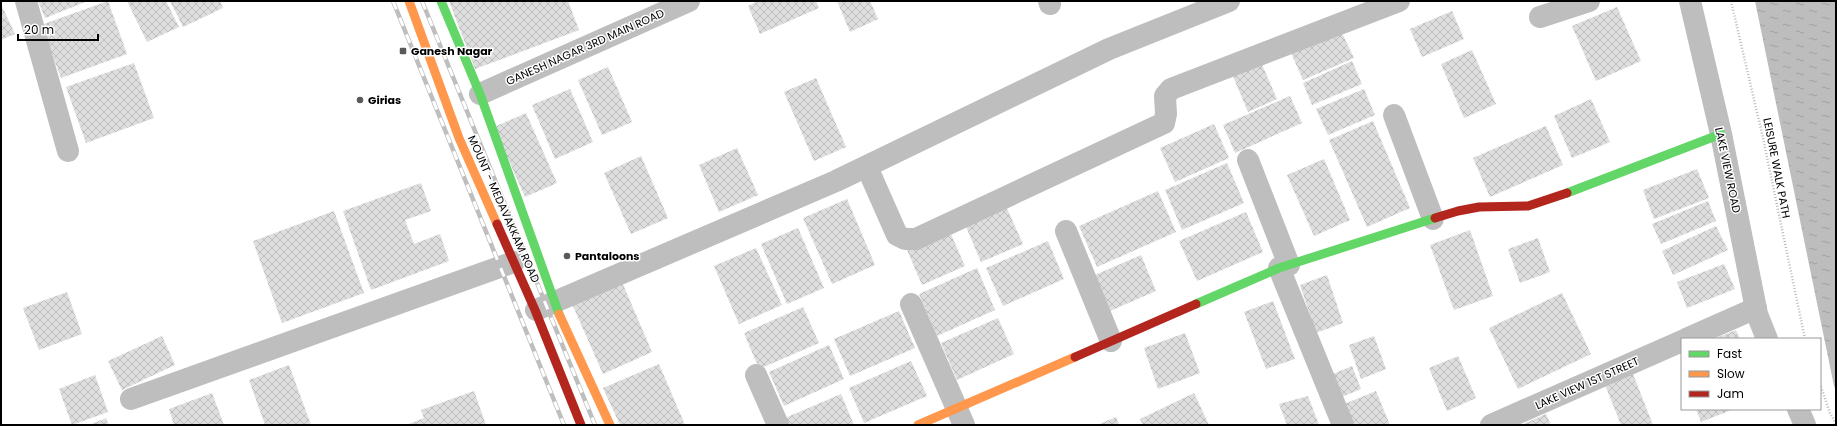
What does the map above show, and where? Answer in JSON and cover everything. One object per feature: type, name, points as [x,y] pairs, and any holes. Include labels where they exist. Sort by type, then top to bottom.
[{"type":"main road","name":"MOUNT - MEDAVAKKAM ROAD","points":[[409,1],[459,138],[514,262],[544,306],[610,425]]},
{"type":"main road","name":"MOUNT - MEDAVAKKAM ROAD","points":[[441,1],[480,94],[581,425]]},
{"type":"main road","points":[[918,425],[960,417],[1111,341],[1284,266],[1458,211],[1479,207],[1528,206],[1549,200],[1720,134]]},
{"type":"street","points":[[26,1],[68,151]]},
{"type":"street","name":"GANESH NAGAR 3RD MAIN ROAD","points":[[480,94],[689,1]]},
{"type":"street","points":[[544,306],[867,167],[1109,49],[1229,1]]},
{"type":"street","points":[[867,167],[897,235],[906,239],[916,239],[1164,123],[1166,114],[1164,96],[1171,89],[1400,1]]},
{"type":"street","points":[[1540,17],[1589,1]]},
{"type":"street","name":"LAKE VIEW ROAD","points":[[1690,1],[1720,134],[1756,308],[1768,338]]},
{"type":"street","points":[[1394,115],[1433,218]]},
{"type":"street","points":[[1248,160],[1284,266],[1343,425]]},
{"type":"street","points":[[1066,231],[1111,341]]},
{"type":"street","points":[[132,399],[514,262]]},
{"type":"street","points":[[911,304],[960,417]]},
{"type":"street","points":[[1688,338],[1756,308]]},
{"type":"street","name":"LAKE VIEW 1ST STREET","points":[[1491,425],[1681,341]]},
{"type":"street","points":[[756,375],[778,425]]},
{"type":"street","points":[[1798,410],[1805,425]]},
{"type":"path","name":"LEISURE WALK PATH","points":[[1731,1],[1763,138],[1805,338]]},
{"type":"path","points":[[1821,387],[1830,413],[1836,424]]},
{"type":"water","points":[[1755,1],[1836,1],[1836,390],[1834,386]]},
{"type":"building","points":[[38,1],[88,1],[45,18]]},
{"type":"building","points":[[108,1],[127,54],[61,78],[41,25]]},
{"type":"building","points":[[127,1],[166,1],[179,27],[147,42]]},
{"type":"building","points":[[170,1],[220,1],[223,8],[183,27]]},
{"type":"building","points":[[449,1],[568,1],[579,30],[475,69]]},
{"type":"building","points":[[758,1],[816,1],[819,8],[760,34],[748,6]]},
{"type":"building","points":[[837,1],[870,1],[878,19],[850,32]]},
{"type":"building","points":[[1,4],[15,34],[1,40]]},
{"type":"building","points":[[1617,7],[1641,61],[1596,81],[1572,26]]},
{"type":"building","points":[[1452,11],[1464,39],[1422,57],[1410,29]]},
{"type":"building","points":[[1341,31],[1354,58],[1303,80],[1291,53]]},
{"type":"building","points":[[1472,50],[1496,104],[1464,118],[1441,64]]},
{"type":"building","points":[[1352,61],[1362,84],[1312,105],[1303,83]]},
{"type":"building","points":[[1261,62],[1277,99],[1248,112],[1232,74]]},
{"type":"building","points":[[134,63],[154,118],[86,143],[66,87]]},
{"type":"building","points":[[608,67],[632,122],[602,135],[578,80]]},
{"type":"building","points":[[816,78],[846,147],[814,161],[784,92]]},
{"type":"building","points":[[570,89],[593,142],[555,159],[532,105]]},
{"type":"building","points":[[1364,89],[1375,115],[1328,135],[1316,109]]},
{"type":"building","points":[[1290,96],[1302,123],[1235,153],[1223,125]]},
{"type":"building","points":[[1591,99],[1610,142],[1572,158],[1554,116]]},
{"type":"building","points":[[526,113],[557,183],[525,197],[494,127]]},
{"type":"building","points":[[1373,121],[1410,208],[1367,227],[1329,140]]},
{"type":"building","points":[[1214,124],[1229,158],[1175,182],[1160,148]]},
{"type":"building","points":[[1546,126],[1563,165],[1490,197],[1473,158]]},
{"type":"building","points":[[737,148],[758,195],[719,212],[699,165]]},
{"type":"building","points":[[641,156],[668,218],[631,234],[604,173]]},
{"type":"building","points":[[1324,159],[1350,220],[1314,236],[1287,175]]},
{"type":"building","points":[[1227,163],[1244,203],[1182,230],[1165,190]]},
{"type":"building","points":[[1697,169],[1709,198],[1654,219],[1643,190]]},
{"type":"building","points":[[421,183],[431,211],[405,220],[414,244],[440,234],[449,261],[371,290],[343,211]]},
{"type":"building","points":[[1158,191],[1176,232],[1097,267],[1079,226]]},
{"type":"building","points":[[847,199],[875,265],[832,284],[803,218]]},
{"type":"building","points":[[1708,201],[1716,221],[1661,244],[1652,224]]},
{"type":"building","points":[[1005,204],[1023,244],[981,262],[964,222]]},
{"type":"building","points":[[334,211],[364,293],[282,323],[253,241]]},
{"type":"building","points":[[1246,212],[1263,252],[1197,281],[1179,241]]},
{"type":"building","points":[[1716,226],[1728,250],[1673,275],[1662,251]]},
{"type":"building","points":[[798,228],[824,288],[787,304],[761,244]]},
{"type":"building","points":[[1470,230],[1493,296],[1454,310],[1430,245]]},
{"type":"building","points":[[950,232],[965,266],[922,285],[907,250]]},
{"type":"building","points":[[1538,238],[1550,272],[1520,283],[1508,249]]},
{"type":"building","points":[[1048,241],[1064,279],[1003,306],[986,268]]},
{"type":"building","points":[[756,248],[782,305],[739,324],[714,266]]},
{"type":"building","points":[[1141,255],[1156,291],[1110,311],[1095,275]]},
{"type":"building","points":[[1724,264],[1735,289],[1687,308],[1677,282]]},
{"type":"building","points":[[977,268],[995,310],[937,336],[919,294]]},
{"type":"building","points":[[1327,275],[1343,323],[1316,333],[1300,285]]},
{"type":"building","points":[[622,282],[652,352],[603,374],[572,304]]},
{"type":"building","points":[[67,292],[82,334],[39,350],[23,308]]},
{"type":"building","points":[[1562,293],[1591,354],[1518,389],[1489,328]]},
{"type":"building","points":[[1273,301],[1295,359],[1266,369],[1244,312]]},
{"type":"building","points":[[803,307],[819,343],[759,369],[744,333]]},
{"type":"building","points":[[899,311],[915,348],[850,376],[834,339]]},
{"type":"building","points":[[998,318],[1014,354],[957,380],[941,343]]},
{"type":"building","points":[[1736,330],[1740,338],[1716,338]]},
{"type":"building","points":[[1185,333],[1200,373],[1158,389],[1144,348]]},
{"type":"building","points":[[162,336],[175,365],[122,390],[108,361]]},
{"type":"building","points":[[1374,336],[1386,369],[1361,379],[1349,345]]},
{"type":"building","points":[[829,345],[844,379],[784,406],[769,372]]},
{"type":"building","points":[[1458,356],[1476,398],[1447,411],[1429,368]]},
{"type":"building","points":[[911,361],[927,396],[864,423],[849,388]]},
{"type":"building","points":[[659,364],[685,425],[620,425],[603,388]]},
{"type":"building","points":[[289,365],[311,425],[265,425],[249,380]]},
{"type":"building","points":[[1352,366],[1361,389],[1337,399],[1328,376]]},
{"type":"building","points":[[1633,374],[1653,425],[1621,425],[1605,385]]},
{"type":"building","points":[[95,375],[108,412],[72,425],[59,389]]},
{"type":"building","points":[[474,391],[486,425],[406,425],[424,418],[421,410]]},
{"type":"building","points":[[1376,391],[1390,425],[1345,425],[1337,407]]},
{"type":"building","points":[[212,393],[224,425],[174,425],[169,409]]},
{"type":"building","points":[[1194,393],[1209,425],[1143,425],[1140,419]]},
{"type":"building","points":[[841,394],[854,425],[788,425],[785,418]]},
{"type":"building","points":[[1308,396],[1319,425],[1287,425],[1279,404]]},
{"type":"building","points":[[1696,410],[1731,410],[1701,422]]},
{"type":"building","points":[[1546,414],[1551,425],[1521,425]]},
{"type":"building","points":[[1116,417],[1119,425],[1097,425]]},
{"type":"building","points":[[106,418],[109,425],[89,425]]},
{"type":"railway","points":[[393,1],[564,425]]},
{"type":"railway","points":[[422,1],[595,425]]},
{"type":"traffic: fast","points":[[441,1],[480,94],[559,314]]},
{"type":"traffic: fast","points":[[1567,193],[1721,134]]},
{"type":"traffic: fast","points":[[1196,304],[1279,268],[1435,218]]},
{"type":"traffic: slow","points":[[409,1],[459,138],[497,224]]},
{"type":"traffic: slow","points":[[559,314],[610,425]]},
{"type":"traffic: slow","points":[[918,425],[1075,357]]},
{"type":"traffic: jam","points":[[1435,218],[1458,211],[1479,207],[1528,206],[1567,193]]},
{"type":"traffic: jam","points":[[497,224],[535,310],[581,425]]},
{"type":"traffic: jam","points":[[1075,357],[1196,304]]},
{"type":"place","name":"Ganesh Nagar","points":[[403,51]]},
{"type":"place","name":"Girias","points":[[360,100]]},
{"type":"place","name":"Pantaloons","points":[[567,256]]}]
